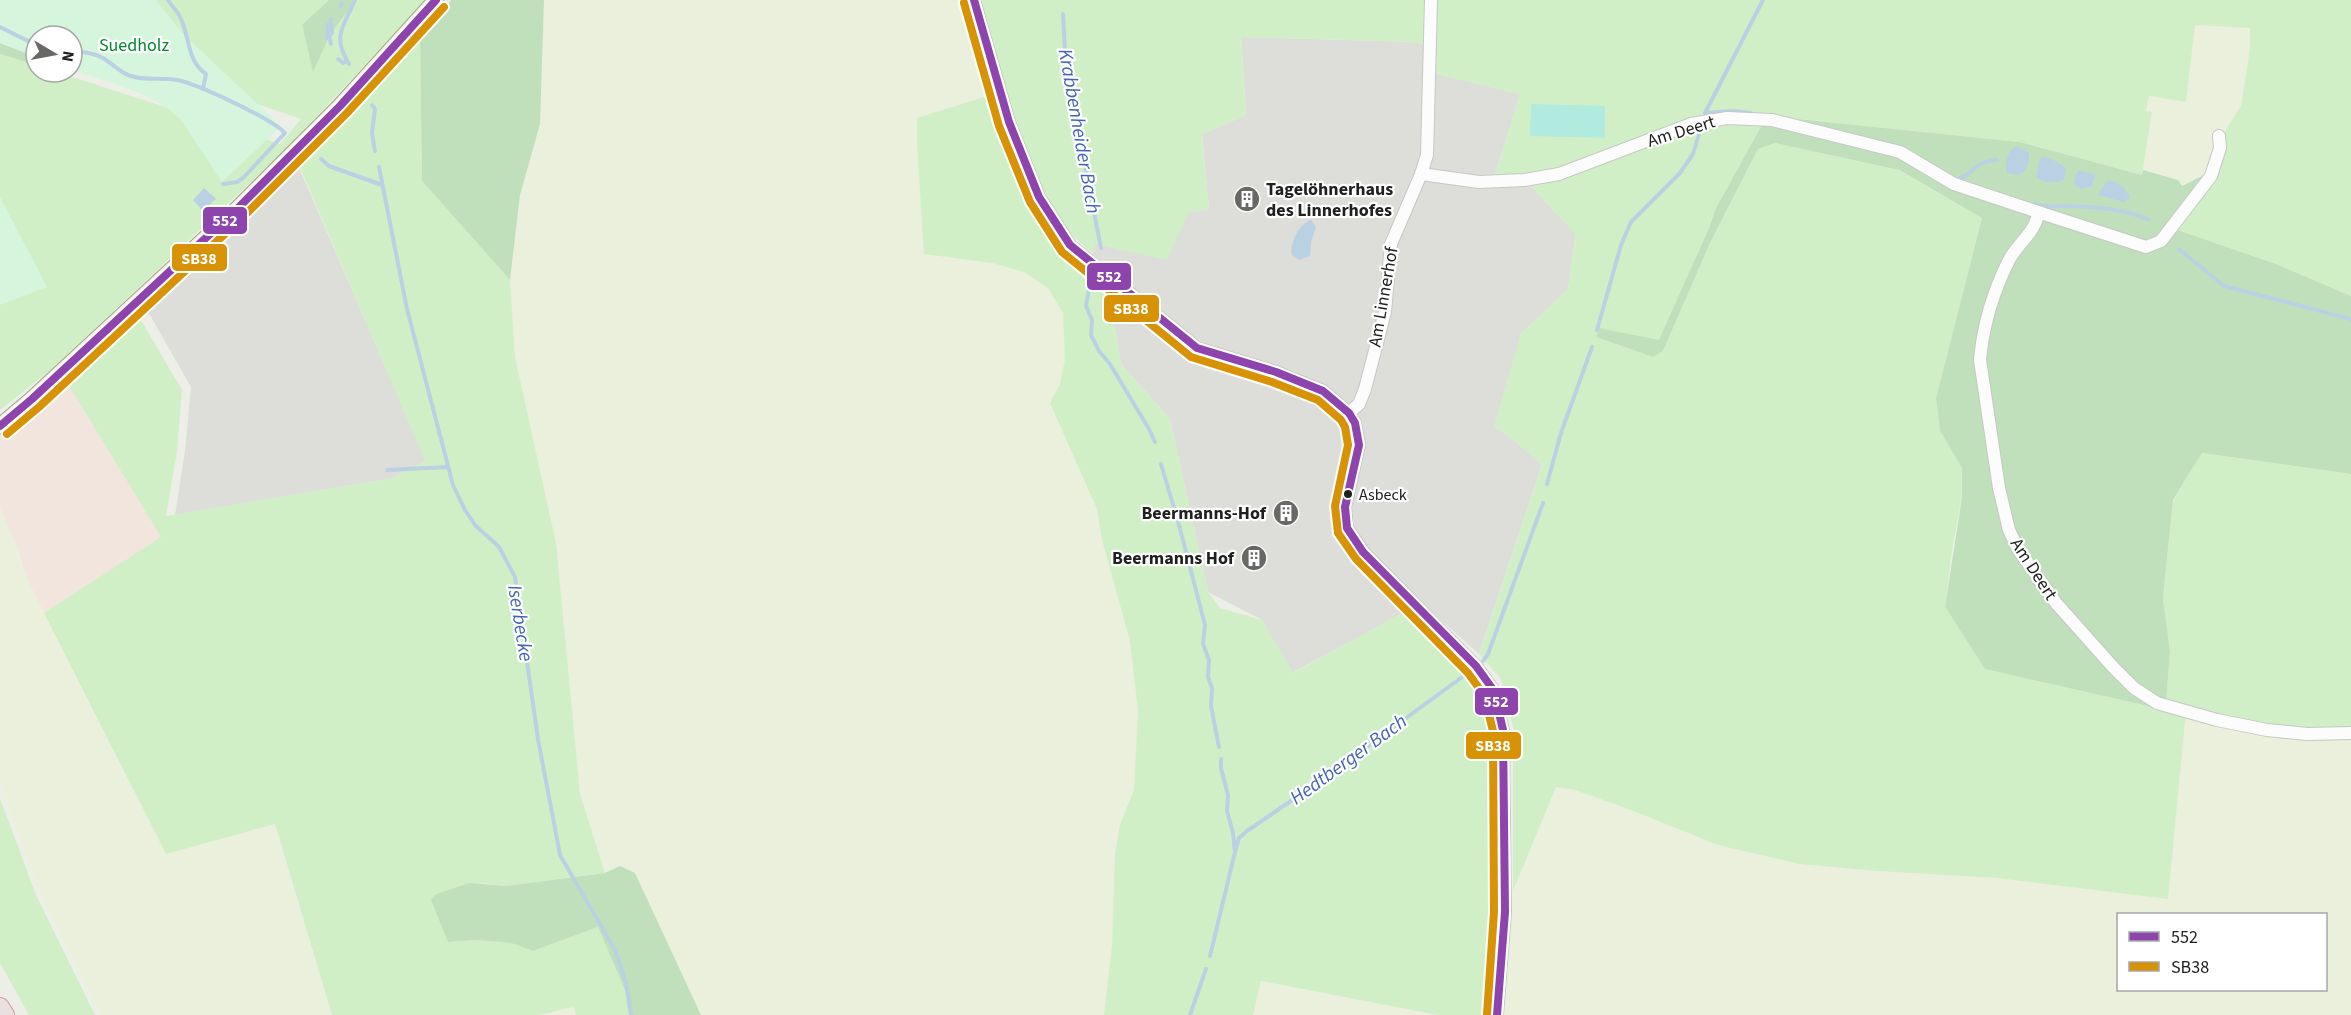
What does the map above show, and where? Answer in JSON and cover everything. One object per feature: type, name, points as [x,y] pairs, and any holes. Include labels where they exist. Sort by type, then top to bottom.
[{"type":"highway","points":[[0,1006],[4,1015]]},
{"type":"main road","points":[[0,426],[236,210],[340,106],[436,0]]},
{"type":"street","points":[[974,0],[992,68],[1030,175],[1039,197],[1070,245],[1197,348],[1243,360],[1323,391],[1349,413],[1355,423],[1359,445],[1345,507],[1347,528],[1363,552],[1476,666],[1494,691],[1503,730],[1505,912],[1497,1015]]},
{"type":"street","name":"Am Linnerhof","points":[[1349,413],[1359,404],[1365,389],[1384,312],[1391,244],[1427,155],[1431,0]]},
{"type":"street","name":"Am Deert","points":[[1421,174],[1479,182],[1524,180],[1559,174],[1691,124],[1727,118],[1772,120],[1900,152],[1954,184],[2146,247],[2161,241],[2211,176],[2220,148],[2219,136]]},
{"type":"street","name":"Am Deert","points":[[2038,212],[2037,221],[2009,259],[1997,291],[1980,360],[1999,488],[2009,530],[2018,549],[2056,603],[2093,646],[2134,688],[2157,703],[2217,720],[2267,730],[2307,734],[2351,733]]},
{"type":"shaded area","points":[[326,23],[334,24],[334,33],[330,40],[325,40]]},
{"type":"shaded area","points":[[1241,37],[1415,42],[1434,48],[1434,73],[1520,94],[1494,178],[1527,182],[1576,234],[1568,289],[1494,426],[1542,465],[1479,654],[1422,603],[1292,673],[1262,620],[1208,592],[1170,419],[1121,364],[1110,303],[1117,295],[1160,312],[1093,254],[1095,244],[1189,212],[1209,209],[1202,134],[1246,115]]},
{"type":"shaded area","points":[[1531,104],[1605,106],[1605,138],[1530,136]]},
{"type":"shaded area","points":[[2016,146],[2029,152],[2027,168],[2017,175],[2006,172],[2006,161]]},
{"type":"shaded area","points":[[2042,157],[2055,161],[2066,169],[2064,180],[2049,182],[2036,177]]},
{"type":"shaded area","points":[[298,165],[426,461],[393,478],[175,515],[185,451],[191,387],[146,308]]},
{"type":"shaded area","points":[[2079,170],[2096,175],[2091,187],[2081,189],[2074,184],[2076,173]]},
{"type":"shaded area","points":[[2113,181],[2124,187],[2130,198],[2124,202],[2098,195],[2106,182]]},
{"type":"shaded area","points":[[204,188],[216,199],[203,211],[193,200]]},
{"type":"shaded area","points":[[1311,220],[1316,227],[1311,242],[1310,256],[1299,260],[1292,255],[1291,251],[1294,240],[1303,225]]},
{"type":"shaded area","points":[[68,384],[161,537],[44,613],[26,577],[19,552],[0,508],[0,439]]},
{"type":"green space","points":[[0,0],[329,0],[302,26],[313,71],[331,33],[357,0],[426,0],[286,149],[53,368],[0,410],[0,54],[24,61],[24,84],[84,84],[84,81],[280,144],[301,119],[84,45],[84,24],[48,24]]},
{"type":"green space","name":"Suedholz","points":[[0,0],[156,0],[182,33],[281,126],[222,182],[181,120],[170,110],[130,89],[84,74],[84,24],[24,24],[24,52],[0,43]]},
{"type":"green space","points":[[329,0],[357,0],[331,33],[313,72],[302,25]]},
{"type":"green space","points":[[451,0],[544,0],[540,124],[520,195],[510,280],[422,181],[420,37]]},
{"type":"green space","points":[[544,0],[969,0],[993,93],[917,118],[924,254],[991,263],[1024,272],[1048,288],[1064,313],[1065,359],[1060,384],[1050,403],[1097,509],[1102,540],[1130,641],[1138,711],[1134,790],[1120,824],[1112,946],[1104,1015],[701,1015],[620,866],[605,873],[580,794],[555,541],[515,357],[510,280],[520,195],[540,124]]},
{"type":"green space","points":[[979,0],[1426,0],[1425,46],[1415,42],[1241,37],[1246,115],[1202,134],[1209,209],[1189,212],[1167,260],[1095,244],[1093,254],[1063,227],[1046,201],[1012,117]]},
{"type":"green space","points":[[1434,0],[2351,0],[2351,296],[2276,264],[2175,229],[2223,158],[2223,134],[2241,106],[2250,48],[2250,28],[2195,25],[2186,102],[2149,96],[2146,111],[2152,112],[2142,175],[2020,142],[1780,117],[1721,116],[1560,172],[1494,178],[1520,94],[1434,73]]},
{"type":"green space","points":[[0,16],[24,29],[24,61],[0,54]]},
{"type":"green space","points":[[2195,24],[2251,28],[2250,48],[2241,106],[2223,134],[2204,175],[2182,186],[2178,180],[2143,170],[2152,113],[2146,111],[2149,95],[2186,102]]},
{"type":"green space","points":[[420,37],[422,181],[510,280],[515,357],[556,543],[580,794],[605,873],[506,886],[482,883],[436,894],[449,942],[477,940],[511,943],[533,951],[598,927],[626,993],[630,1015],[576,1015],[574,1007],[538,1015],[332,1015],[275,824],[166,854],[44,613],[161,537],[68,384],[138,315],[182,390],[177,452],[166,516],[393,478],[425,461],[299,165]]},
{"type":"green space","points":[[993,94],[1030,198],[1062,244],[1117,295],[1110,303],[1121,364],[1170,419],[1208,592],[1220,608],[1262,620],[1293,673],[1413,607],[1445,638],[1485,686],[1493,707],[1503,806],[1501,892],[1491,1015],[1438,1015],[1261,981],[1253,1015],[1104,1015],[1112,946],[1115,855],[1120,824],[1134,790],[1138,711],[1130,641],[1102,540],[1097,509],[1050,403],[1060,384],[1065,359],[1063,313],[1048,288],[1024,272],[992,263],[924,254],[917,118]]},
{"type":"green space","points":[[1788,118],[2020,142],[2142,175],[2143,170],[2178,180],[2182,186],[2204,175],[2207,178],[2175,229],[2276,264],[2351,296],[2351,474],[2202,453],[2173,500],[2163,598],[2170,651],[2166,703],[2161,709],[1985,669],[1945,607],[1962,497],[1962,468],[1940,431],[1936,398],[1982,218],[1899,170],[1775,143],[1758,149],[1710,243],[1663,351],[1653,357],[1596,337],[1599,328],[1659,340],[1716,208],[1763,123]]},
{"type":"green space","points":[[1763,123],[1716,208],[1660,341],[1599,328],[1596,337],[1653,357],[1663,351],[1710,243],[1758,149],[1775,143],[1898,170],[1982,218],[1936,398],[1940,431],[1962,468],[1962,496],[1945,607],[1985,669],[2161,709],[2166,702],[2170,651],[2163,598],[2173,501],[2202,453],[2351,474],[2351,732],[2307,732],[2186,711],[2168,899],[1997,878],[1799,864],[1718,845],[1631,810],[1575,790],[1556,787],[1513,891],[1513,728],[1501,679],[1479,654],[1542,465],[1494,426],[1521,333],[1568,289],[1576,235],[1527,182],[1705,124]]},
{"type":"green space","points":[[0,197],[47,287],[0,305]]},
{"type":"green space","points":[[0,507],[19,552],[26,577],[166,853],[274,825],[332,1015],[101,1015],[42,898],[4,796],[0,777]]},
{"type":"green space","points":[[2186,711],[2351,735],[2351,1015],[1500,1015],[1513,892],[1556,787],[1573,789],[1718,845],[1799,864],[1876,872],[1997,878],[2168,898]]},
{"type":"green space","points":[[0,798],[36,895],[95,1015],[29,1015],[0,963]]},
{"type":"green space","points":[[620,866],[635,873],[701,1015],[630,1015],[626,993],[598,927],[533,951],[511,943],[477,940],[448,942],[431,900],[436,894],[470,883],[506,886],[605,873]]},
{"type":"green space","points":[[1261,982],[1437,1015],[1253,1015]]},
{"type":"green space","points":[[574,1007],[576,1015],[540,1015]]},
{"type":"waterway","points":[[168,0],[183,23],[191,54],[199,68],[206,74],[203,89]]},
{"type":"waterway","name":"Iserbecke","points":[[349,64],[340,38],[355,0]]},
{"type":"waterway","name":"Hedtberger Bach","points":[[1751,113],[1733,111],[1705,113],[1763,0]]},
{"type":"waterway","points":[[341,7],[342,3]]},
{"type":"waterway","name":"Krabbenheider Bach","points":[[1063,14],[1066,69],[1101,248]]},
{"type":"waterway","points":[[0,27],[24,39]]},
{"type":"waterway","points":[[330,40],[331,44]]},
{"type":"waterway","points":[[84,52],[100,56],[123,73],[131,76],[177,80],[201,88],[250,111],[285,133],[243,178],[237,182],[223,184]]},
{"type":"waterway","points":[[338,59],[343,63],[347,61]]},
{"type":"waterway","name":"Iserbecke","points":[[372,105],[375,109],[372,133],[375,151]]},
{"type":"waterway","name":"Hedtberger Bach","points":[[1597,330],[1621,245],[1631,222],[1680,173],[1693,154],[1700,131]]},
{"type":"waterway","points":[[321,159],[329,166],[382,185]]},
{"type":"waterway","points":[[1954,180],[1966,175],[1982,163],[1997,160]]},
{"type":"waterway","name":"Iserbecke","points":[[379,167],[407,309],[453,485],[475,525],[499,547],[515,577],[538,739],[560,855],[615,950],[626,983],[631,1015]]},
{"type":"waterway","points":[[2033,204],[2108,209],[2149,220]]},
{"type":"waterway","points":[[2179,249],[2224,286],[2351,319]]},
{"type":"waterway","name":"Krabbenheider Bach","points":[[1091,277],[1086,306],[1092,320],[1091,335],[1155,442]]},
{"type":"waterway","name":"Hedtberger Bach","points":[[1547,484],[1561,433],[1592,347]]},
{"type":"waterway","name":"Krabbenheider Bach","points":[[1161,464],[1205,625],[1203,644],[1209,660],[1211,706],[1219,747]]},
{"type":"waterway","points":[[387,470],[448,467]]},
{"type":"waterway","name":"Hedtberger Bach","points":[[1483,661],[1488,654],[1543,503]]},
{"type":"waterway","name":"Hedtberger Bach","points":[[1235,852],[1239,838],[1247,831],[1320,781],[1469,672]]},
{"type":"waterway","name":"Krabbenheider Bach","points":[[1210,956],[1235,852],[1227,811],[1228,795],[1221,759]]},
{"type":"waterway","name":"Krabbenheider Bach","points":[[1190,1015],[1206,969]]},
{"type":"transit line","name":"552","points":[[0,426],[236,210],[340,106],[436,0]]},
{"type":"transit line","name":"552","points":[[974,0],[1009,122],[1039,197],[1070,245],[1197,348],[1276,372],[1323,391],[1349,413],[1355,423],[1359,445],[1345,507],[1347,528],[1363,552],[1476,666],[1494,691],[1503,730],[1505,912],[1497,1015]]},
{"type":"transit line","name":"SB38","points":[[964,3],[999,126],[1030,202],[1062,252],[1191,357],[1272,382],[1318,400],[1341,420],[1345,427],[1348,445],[1335,506],[1338,533],[1356,559],[1468,673],[1484,695],[1493,731],[1494,912],[1487,1014]]},
{"type":"transit line","name":"SB38","points":[[7,434],[243,217],[347,113],[444,7]]},
{"type":"place","name":"Tagelöhnerhaus des Linnerhofes","points":[[1247,199]]},
{"type":"place","name":"Asbeck","points":[[1348,494]]},
{"type":"place","name":"Beermanns-Hof","points":[[1286,513]]},
{"type":"place","name":"Beermanns Hof","points":[[1254,558]]}]
